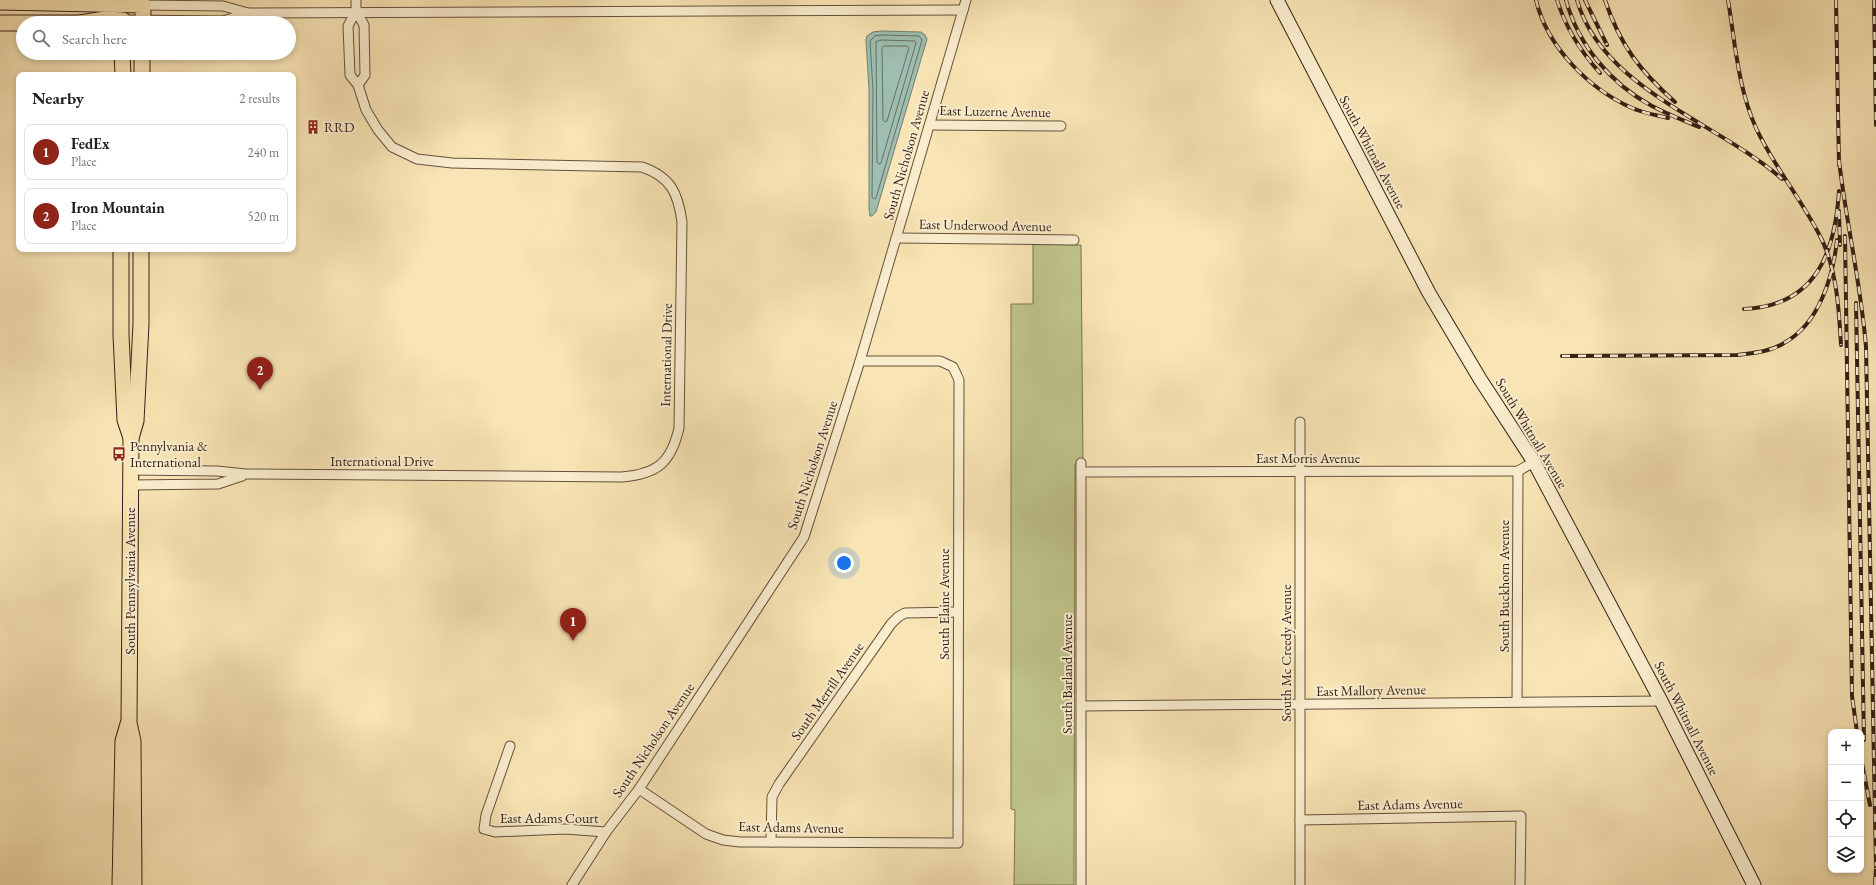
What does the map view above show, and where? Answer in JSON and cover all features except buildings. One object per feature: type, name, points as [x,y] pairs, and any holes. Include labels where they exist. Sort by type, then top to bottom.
[{"type":"main road","points":[[74,4],[90,0]]},
{"type":"main road","points":[[0,2],[74,4],[123,2],[143,12]]},
{"type":"main road","points":[[0,23],[16,23]]},
{"type":"main road","points":[[122,60],[123,72]]},
{"type":"main road","points":[[142,60],[142,72]]},
{"type":"main road","name":"South Pennsylvania Avenue","points":[[122,252],[121,320],[125,420],[131,438]]},
{"type":"main road","name":"South Pennsylvania Avenue","points":[[120,885],[123,741],[128,723],[131,438],[136,421],[141,324],[141,252]]},
{"type":"main road","name":"South Pennsylvania Avenue","points":[[128,723],[133,741],[134,885]]},
{"type":"street","points":[[356,0],[356,11],[364,25],[365,75],[358,85]]},
{"type":"street","name":"South Nicholson Avenue","points":[[572,885],[606,832],[639,789],[804,537],[860,360],[966,0]]},
{"type":"street","name":"South Whitnall Avenue","points":[[1276,0],[1429,293],[1459,344],[1534,462],[1661,701],[1754,885]]},
{"type":"street","points":[[123,2],[123,16]]},
{"type":"street","points":[[143,12],[223,6],[248,13]]},
{"type":"street","points":[[239,16],[248,13],[356,11],[963,10]]},
{"type":"street","name":"International Drive","points":[[131,470],[217,471],[246,474],[622,477],[645,474],[657,468],[670,454],[679,428],[682,222],[680,207],[675,192],[664,177],[642,167],[452,163],[418,159],[403,153],[388,143],[366,110],[358,85],[350,75],[348,26],[356,11]]},
{"type":"street","points":[[143,12],[179,16]]},
{"type":"street","name":"East Luzerne Avenue","points":[[930,125],[1061,126]]},
{"type":"street","name":"East Underwood Avenue","points":[[896,238],[1074,240]]},
{"type":"street","name":"South Elaine Avenue","points":[[860,360],[940,361],[953,367],[959,380],[958,843]]},
{"type":"street","name":"South Mc Creedy Avenue","points":[[1300,422],[1300,885]]},
{"type":"street","name":"East Morris Avenue","points":[[1081,468],[1300,472],[1518,471],[1534,462]]},
{"type":"street","name":"South Barland Avenue","points":[[1081,468],[1081,885]]},
{"type":"street","name":"South Buckhorn Avenue","points":[[1518,471],[1518,702]]},
{"type":"street","name":"International Drive","points":[[131,485],[218,484],[246,474]]},
{"type":"street","name":"South Merrill Avenue","points":[[771,842],[772,797],[779,784],[891,624],[905,613],[958,612]]},
{"type":"street","name":"East Mallory Avenue","points":[[1082,706],[1661,701]]},
{"type":"street","name":"East Adams Court","points":[[510,746],[486,815],[484,829],[494,832],[564,829],[606,832]]},
{"type":"street","name":"East Adams Avenue","points":[[639,789],[706,834],[723,840],[771,842],[958,843]]},
{"type":"street","name":"East Adams Avenue","points":[[1300,820],[1521,816],[1520,885]]},
{"type":"green space","points":[[1033,244],[1081,245],[1083,463],[1075,464],[1074,885],[1014,885],[1015,810],[1011,809],[1011,304],[1033,304]]},
{"type":"water","points":[[873,32],[921,32],[927,39],[876,212],[870,216],[869,90],[866,40],[867,36]]},
{"type":"railway","points":[[1536,0],[1550,34],[1560,50],[1586,78],[1600,90],[1632,108],[1645,113],[1668,118]]},
{"type":"railway","points":[[1557,0],[1574,39],[1600,73]]},
{"type":"railway","points":[[1566,0],[1571,17],[1588,48],[1610,75],[1637,97],[1652,106],[1699,127]]},
{"type":"railway","points":[[1577,0],[1590,31],[1611,58],[1636,81],[1665,102],[1756,159],[1782,179]]},
{"type":"railway","points":[[1585,0],[1607,45]]},
{"type":"railway","points":[[1605,0],[1617,31],[1632,56],[1651,79],[1675,102]]},
{"type":"railway","points":[[1728,0],[1741,81],[1750,113],[1763,142],[1806,212],[1827,252],[1836,291],[1841,345]]},
{"type":"railway","points":[[1836,0],[1839,165]]},
{"type":"railway","points":[[1874,0],[1876,125]]},
{"type":"railway","points":[[1839,160],[1845,207],[1861,300],[1866,347],[1876,866]]},
{"type":"railway","points":[[1744,309],[1769,306],[1789,298],[1805,287],[1817,272],[1826,255],[1833,235],[1839,191]]},
{"type":"railway","points":[[1839,211],[1840,245]]},
{"type":"railway","points":[[1845,236],[1852,696],[1857,729]]},
{"type":"railway","points":[[1562,356],[1737,355],[1761,352],[1779,346],[1796,335],[1815,312],[1828,284],[1837,240]]},
{"type":"railway","points":[[1856,303],[1864,729]]},
{"type":"railway","points":[[1862,765],[1870,805]]},
{"type":"railway","points":[[1875,885],[1876,868]]},
{"type":"place","name":"RRD","points":[[313,127]]},
{"type":"place","name":"Iron Mountain","points":[[260,390]]},
{"type":"place","name":"Pennylvania & International","points":[[119,454]]},
{"type":"place","name":"FedEx","points":[[573,641]]}]
